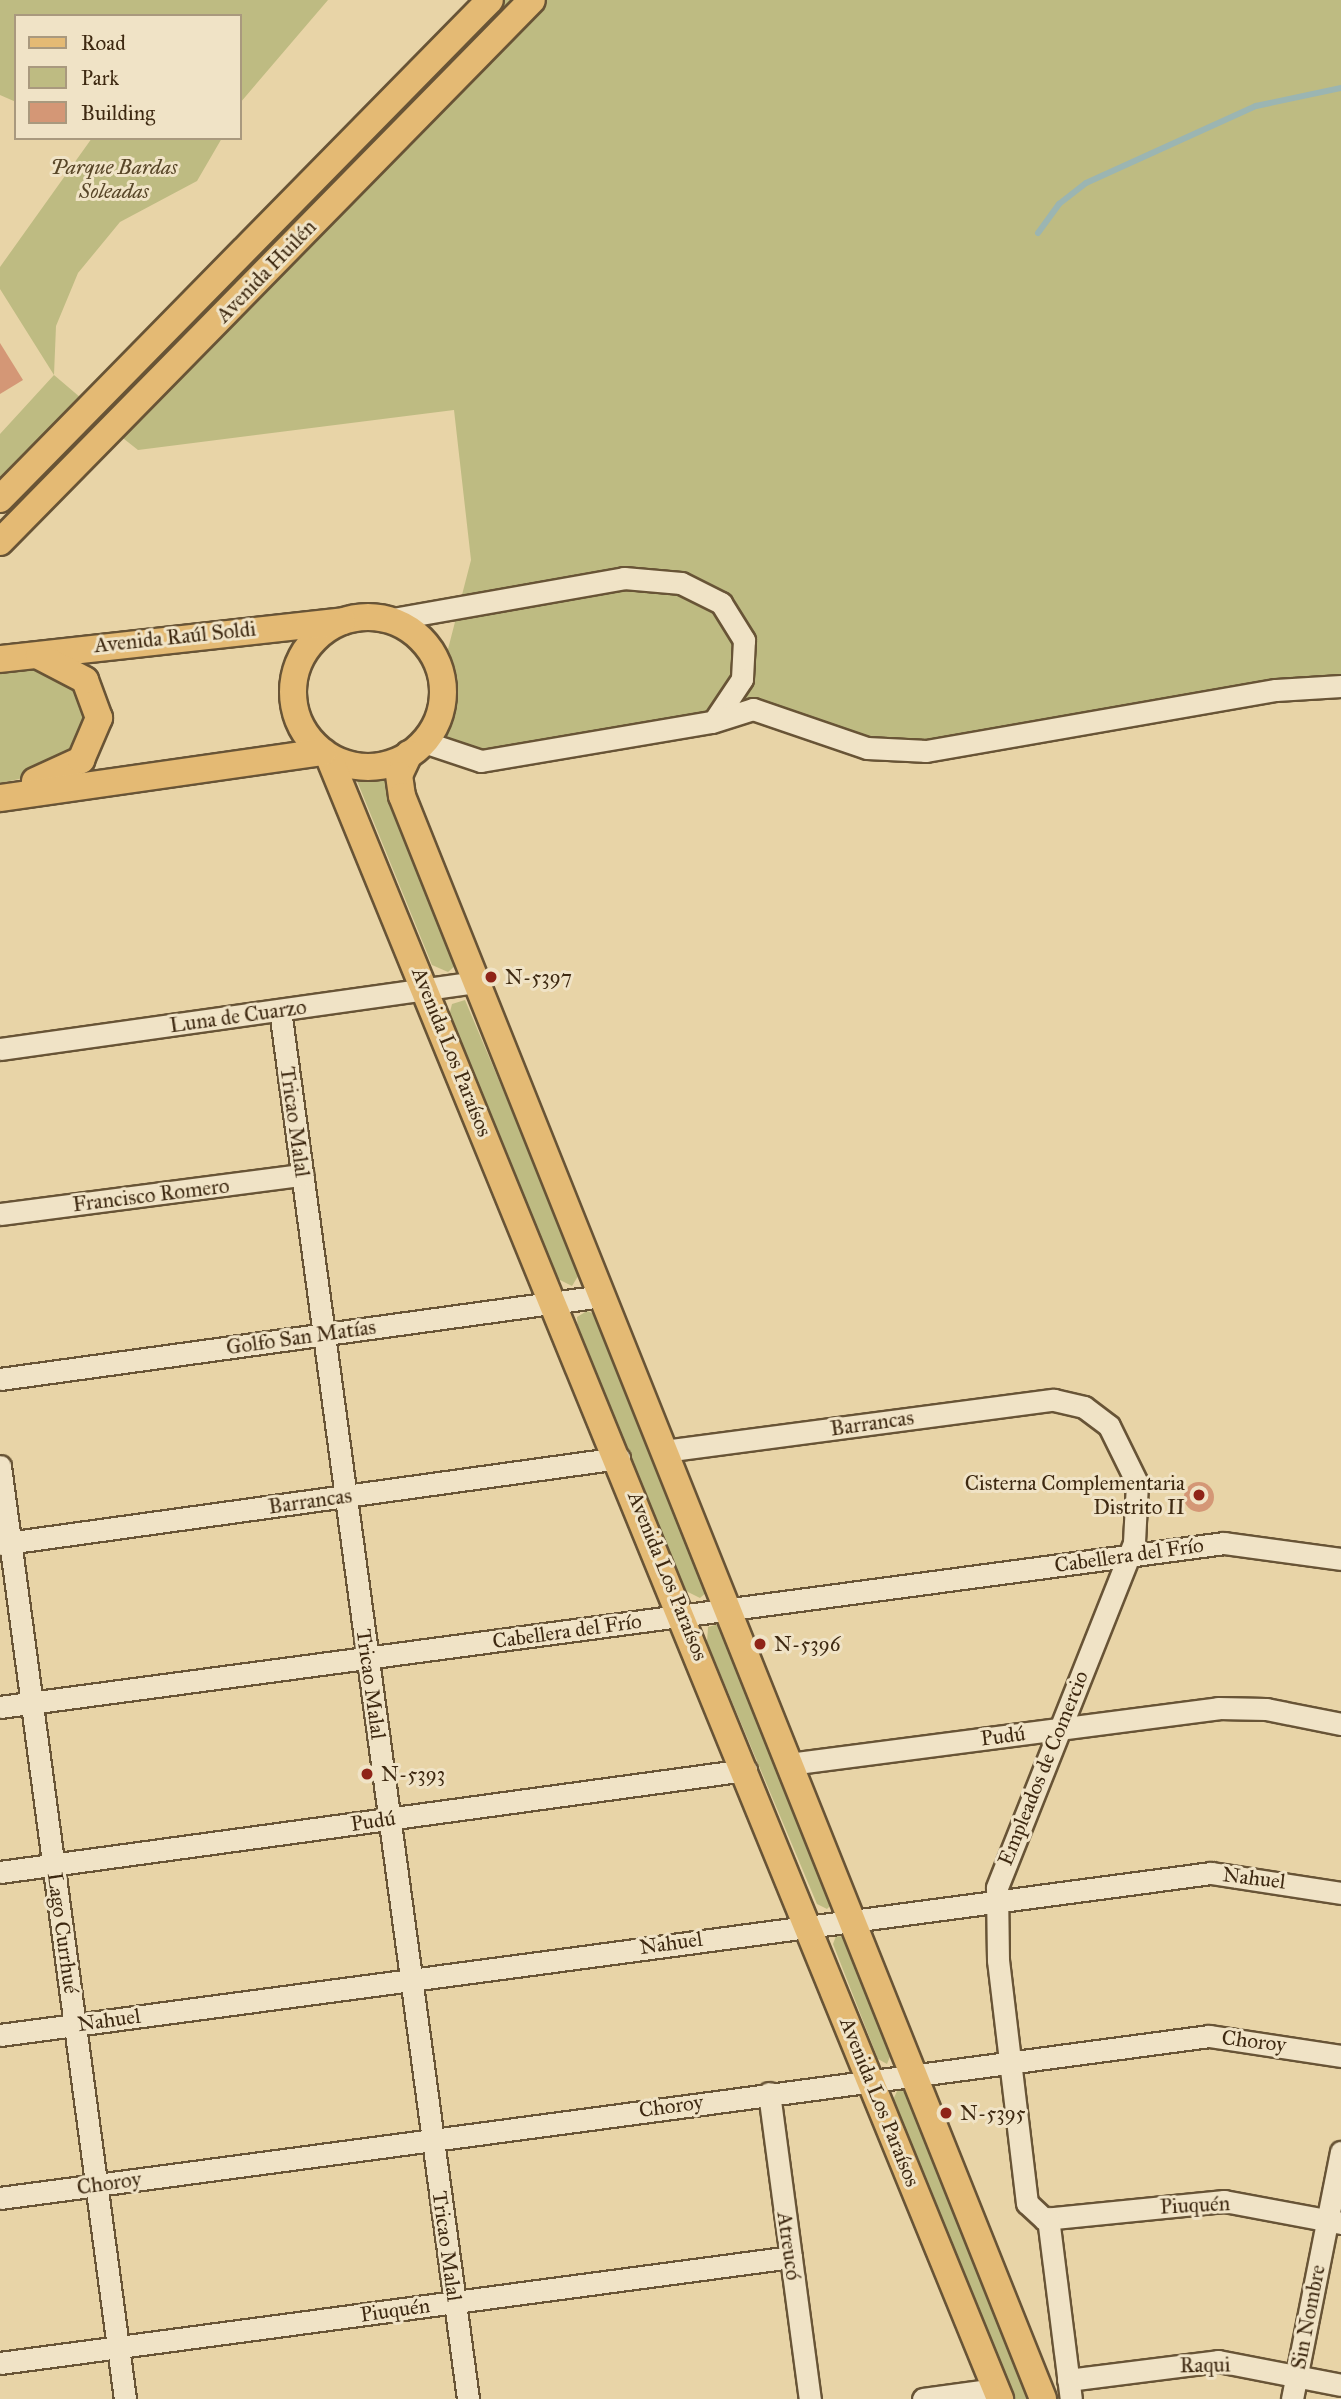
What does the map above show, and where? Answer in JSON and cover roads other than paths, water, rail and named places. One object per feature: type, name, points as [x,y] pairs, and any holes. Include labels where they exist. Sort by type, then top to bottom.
[{"type":"main road","name":"Avenida Huilén","points":[[0,499],[490,0]]},
{"type":"main road","name":"Avenida Huilén","points":[[0,542],[532,0]]},
{"type":"main road","name":"Avenida Los Paraísos","points":[[998,2394],[684,1614],[426,989],[326,754],[297,718],[295,674],[319,636],[350,620],[387,620],[419,638],[439,668],[441,704],[416,748],[400,791],[1043,2399]]},
{"type":"main road","name":"Avenida Raúl Soldi","points":[[0,659],[350,620]]},
{"type":"main road","points":[[0,790],[69,770],[97,733],[97,703],[85,680],[35,655]]},
{"type":"main road","points":[[0,798],[326,754],[367,768],[416,748]]},
{"type":"street","points":[[387,620],[624,578],[681,583],[721,603],[744,640],[742,679],[712,722]]},
{"type":"street","points":[[416,748],[481,761],[712,722],[753,709],[867,748],[926,751],[1276,690],[1341,686]]},
{"type":"street","name":"Luna de Cuarzo","points":[[0,1049],[477,982]]},
{"type":"street","name":"Tricao Malal","points":[[280,1010],[468,2399]]},
{"type":"street","name":"Francisco Romero","points":[[0,1214],[302,1175]]},
{"type":"street","name":"Golfo San Matías","points":[[0,1379],[602,1296]]},
{"type":"street","name":"Barrancas","points":[[664,1451],[1038,1401]]},
{"type":"street","name":"Empleados de Comercio","points":[[1038,1401],[1084,1407],[1118,1438],[1137,1483],[1130,1555],[1007,1851],[996,1902],[1010,2061],[1027,2203],[1036,2216],[1048,2218]]},
{"type":"street","name":"Barrancas","points":[[5,1543],[619,1458]]},
{"type":"street","name":"Lago Currhué","points":[[0,1466],[5,1543],[32,1703],[125,2399]]},
{"type":"street","name":"Cabellera del Frío","points":[[0,1707],[684,1614],[1245,1542],[1341,1559]]},
{"type":"street","name":"Pudú","points":[[789,1764],[1242,1707],[1341,1724]]},
{"type":"street","name":"Pudú","points":[[0,1872],[746,1770]]},
{"type":"street","name":"Nahuel","points":[[0,2035],[851,1919],[1220,1872],[1341,1893]]},
{"type":"street","name":"Choroy","points":[[0,2198],[769,2093],[1220,2035],[1341,2056]]},
{"type":"street","name":"Atreucó","points":[[769,2093],[810,2399]]},
{"type":"street","name":"Sin Nombre","points":[[1292,2399],[1334,2222],[1341,2152]]},
{"type":"street","name":"Piuquén","points":[[1048,2218],[1214,2201],[1334,2222]]},
{"type":"street","points":[[1048,2218],[1069,2390]]},
{"type":"street","name":"Piuquén","points":[[0,2363],[791,2257]]},
{"type":"street","name":"Raqui","points":[[1069,2390],[1209,2361],[1341,2385]]},
{"type":"street","points":[[923,2399],[998,2394]]},
{"type":"waterway","points":[[1038,233],[1059,204],[1086,183],[1256,106],[1341,88]]},
{"type":"place","name":"N-5397","points":[[491,977]]},
{"type":"place","name":"Cisterna Complementaria Distrito II","points":[[1199,1495]]},
{"type":"place","name":"N-5396","points":[[760,1644]]},
{"type":"place","name":"N-5393","points":[[367,1774]]},
{"type":"place","name":"N-5395","points":[[946,2113]]},
{"type":"park label","name":"Parque Bardas Soleadas","points":[[114,179]]}]
